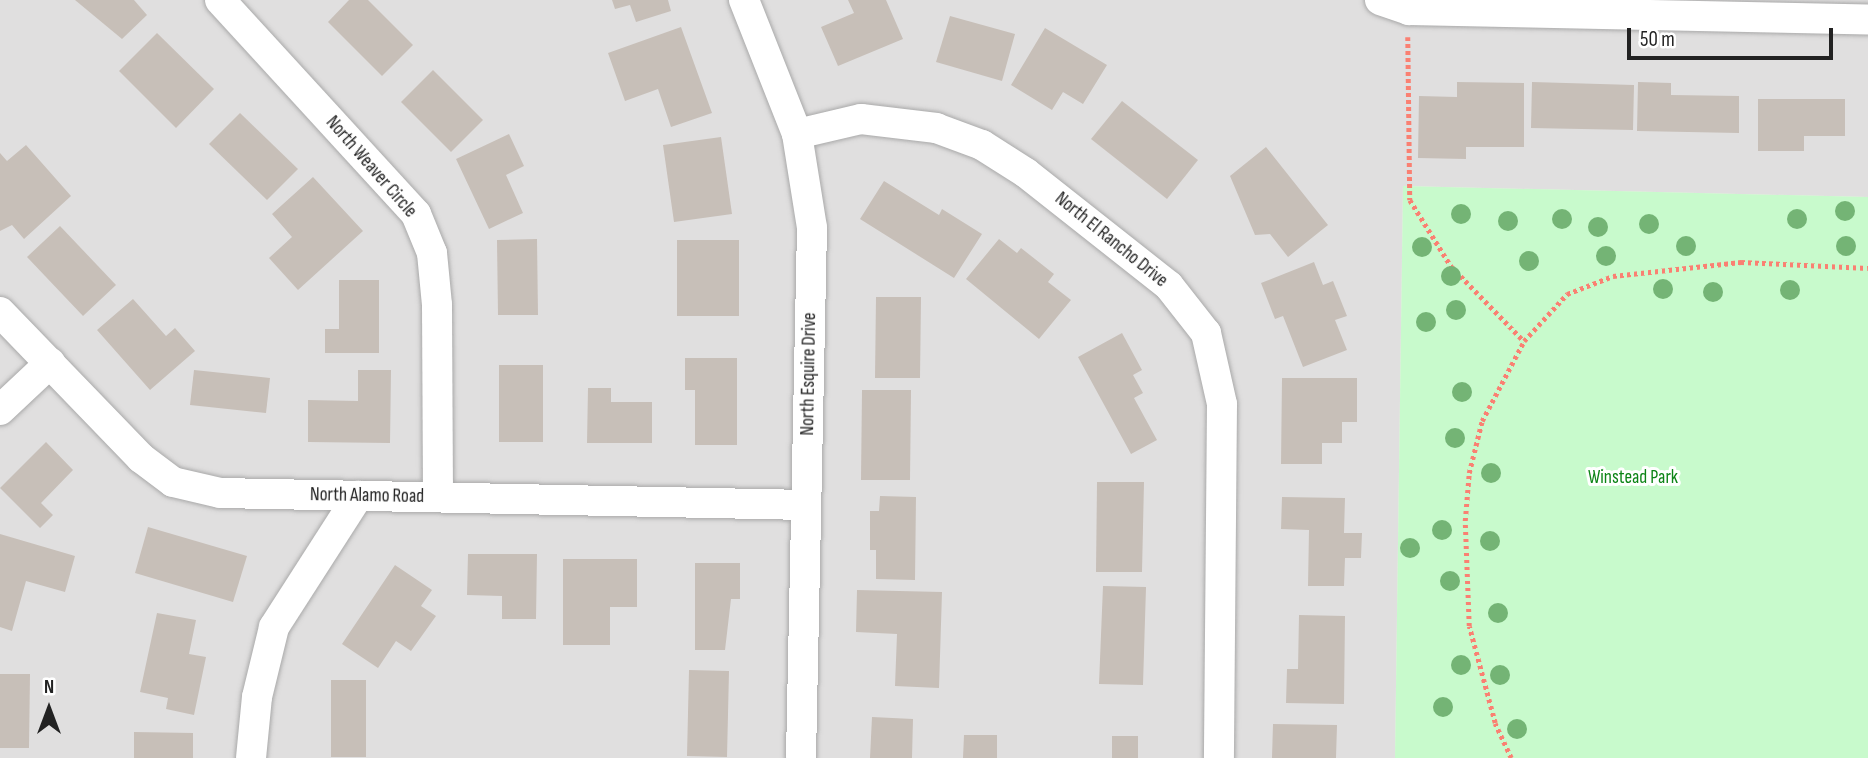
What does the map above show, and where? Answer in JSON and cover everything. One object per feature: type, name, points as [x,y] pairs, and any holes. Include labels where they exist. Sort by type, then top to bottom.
[{"type":"street","name":"North Weaver Circle","points":[[220,0],[416,214],[432,253],[437,305],[438,497]]},
{"type":"street","name":"North Esquire Drive","points":[[744,0],[797,134],[811,228],[801,758]]},
{"type":"street","points":[[1380,0],[1409,10],[1868,20]]},
{"type":"street","name":"North El Rancho Drive","points":[[797,134],[861,119],[936,128],[982,145],[1026,173],[1170,286],[1206,333],[1222,404],[1219,758]]},
{"type":"street","name":"North Alamo Road","points":[[0,312],[141,458],[173,482],[220,493],[806,505]]},
{"type":"street","points":[[0,410],[50,363]]},
{"type":"street","points":[[251,758],[257,697],[274,627],[358,496]]},
{"type":"path","points":[[1408,29],[1409,200],[1451,266],[1524,341]]},
{"type":"path","points":[[1511,758],[1494,723],[1469,626],[1465,521],[1469,473],[1482,421],[1524,341],[1567,294],[1613,276],[1741,261],[1868,268]]},
{"type":"shaded area","points":[[0,0],[1868,0],[1868,197],[1403,186],[1395,758],[0,758]]},
{"type":"green space","name":"Winstead Park","points":[[1403,186],[1868,197],[1868,758],[1395,758]]},
{"type":"building","points":[[75,0],[134,0],[147,15],[122,39]]},
{"type":"building","points":[[349,0],[368,0],[413,45],[382,76],[328,22]]},
{"type":"building","points":[[612,0],[668,0],[671,11],[636,22],[630,5],[615,9]]},
{"type":"building","points":[[848,0],[886,0],[903,39],[838,66],[821,27],[854,13]]},
{"type":"building","points":[[950,16],[1015,34],[1002,81],[936,62]]},
{"type":"building","points":[[681,27],[712,113],[671,127],[658,89],[625,101],[608,53]]},
{"type":"building","points":[[1045,28],[1107,65],[1083,104],[1063,92],[1052,110],[1011,85]]},
{"type":"building","points":[[157,33],[214,89],[176,128],[119,71]]},
{"type":"building","points":[[433,70],[483,120],[451,152],[401,102]]},
{"type":"building","points":[[1457,82],[1524,83],[1524,147],[1466,147],[1466,159],[1418,158],[1419,96],[1457,97]]},
{"type":"building","points":[[1532,82],[1634,85],[1633,130],[1531,128]]},
{"type":"building","points":[[1638,82],[1671,83],[1671,95],[1739,96],[1739,133],[1637,131]]},
{"type":"building","points":[[1758,99],[1845,99],[1845,136],[1804,136],[1804,151],[1758,151]]},
{"type":"building","points":[[1122,101],[1198,160],[1167,199],[1091,139]]},
{"type":"building","points":[[240,113],[298,169],[267,200],[209,144]]},
{"type":"building","points":[[509,134],[524,166],[506,175],[523,213],[489,229],[456,159]]},
{"type":"building","points":[[721,137],[732,214],[674,222],[663,145]]},
{"type":"building","points":[[26,145],[71,196],[24,239],[12,225],[0,231],[0,153],[7,161]]},
{"type":"building","points":[[1266,147],[1328,225],[1288,257],[1270,234],[1255,235],[1230,176]]},
{"type":"building","points":[[313,177],[363,231],[298,290],[269,258],[292,237],[272,214]]},
{"type":"building","points":[[884,181],[939,215],[942,209],[982,234],[954,278],[860,219]]},
{"type":"building","points":[[60,226],[116,285],[83,316],[27,257]]},
{"type":"building","points":[[537,239],[538,315],[498,315],[497,240]]},
{"type":"building","points":[[999,239],[1017,253],[1021,248],[1054,274],[1048,282],[1071,300],[1039,339],[966,279]]},
{"type":"building","points":[[677,240],[739,240],[739,316],[677,316]]},
{"type":"building","points":[[1314,262],[1323,285],[1333,281],[1347,316],[1335,320],[1347,350],[1303,367],[1283,316],[1275,319],[1261,283]]},
{"type":"building","points":[[339,280],[379,280],[379,353],[325,353],[325,329],[339,329]]},
{"type":"building","points":[[876,297],[921,297],[920,378],[875,378]]},
{"type":"building","points":[[133,299],[166,336],[175,328],[195,351],[150,390],[97,330]]},
{"type":"building","points":[[1122,333],[1142,370],[1133,375],[1143,393],[1134,398],[1157,440],[1131,454],[1078,357]]},
{"type":"building","points":[[685,358],[737,358],[737,445],[695,445],[695,390],[685,390]]},
{"type":"building","points":[[499,365],[543,365],[543,442],[499,442]]},
{"type":"building","points":[[194,370],[270,378],[266,413],[190,405]]},
{"type":"building","points":[[358,370],[391,370],[390,443],[308,442],[308,400],[358,401]]},
{"type":"building","points":[[1282,378],[1357,378],[1357,422],[1342,422],[1342,443],[1322,443],[1322,464],[1281,464]]},
{"type":"building","points":[[588,388],[611,388],[611,402],[652,402],[652,443],[587,443]]},
{"type":"building","points":[[862,390],[911,390],[910,480],[861,480]]},
{"type":"building","points":[[46,442],[73,470],[41,503],[53,515],[40,528],[0,488]]},
{"type":"building","points":[[1097,482],[1144,482],[1142,572],[1096,572]]},
{"type":"building","points":[[880,496],[916,497],[915,580],[876,579],[876,550],[870,550],[870,511],[879,511]]},
{"type":"building","points":[[1282,497],[1345,498],[1344,533],[1362,533],[1361,558],[1345,558],[1344,586],[1308,586],[1309,530],[1281,529]]},
{"type":"building","points":[[148,527],[247,556],[233,602],[135,573]]},
{"type":"building","points":[[0,534],[75,556],[65,592],[26,581],[12,631],[0,627]]},
{"type":"building","points":[[468,554],[537,554],[536,619],[502,619],[502,596],[467,595]]},
{"type":"building","points":[[563,559],[637,559],[637,607],[610,607],[610,645],[563,645]]},
{"type":"building","points":[[695,563],[740,563],[740,599],[731,599],[725,650],[695,650]]},
{"type":"building","points":[[395,565],[432,590],[421,606],[436,616],[411,651],[396,641],[378,668],[342,644]]},
{"type":"building","points":[[1103,586],[1146,587],[1143,685],[1099,684]]},
{"type":"building","points":[[857,590],[942,592],[939,688],[895,686],[897,634],[856,632]]},
{"type":"building","points":[[157,613],[196,620],[189,654],[206,657],[194,715],[166,709],[168,698],[140,692]]},
{"type":"building","points":[[1299,615],[1345,616],[1344,704],[1286,703],[1287,669],[1298,669]]},
{"type":"building","points":[[689,670],[729,671],[727,757],[687,756]]},
{"type":"building","points":[[0,674],[30,674],[29,748],[0,748]]},
{"type":"building","points":[[331,680],[366,680],[366,757],[331,757]]},
{"type":"building","points":[[872,717],[913,719],[912,758],[870,758]]},
{"type":"building","points":[[1273,724],[1337,725],[1336,758],[1272,758]]},
{"type":"building","points":[[134,732],[193,733],[193,758],[134,758]]},
{"type":"building","points":[[964,735],[997,735],[997,758],[963,758]]},
{"type":"building","points":[[1112,736],[1138,736],[1138,758],[1112,758]]}]
